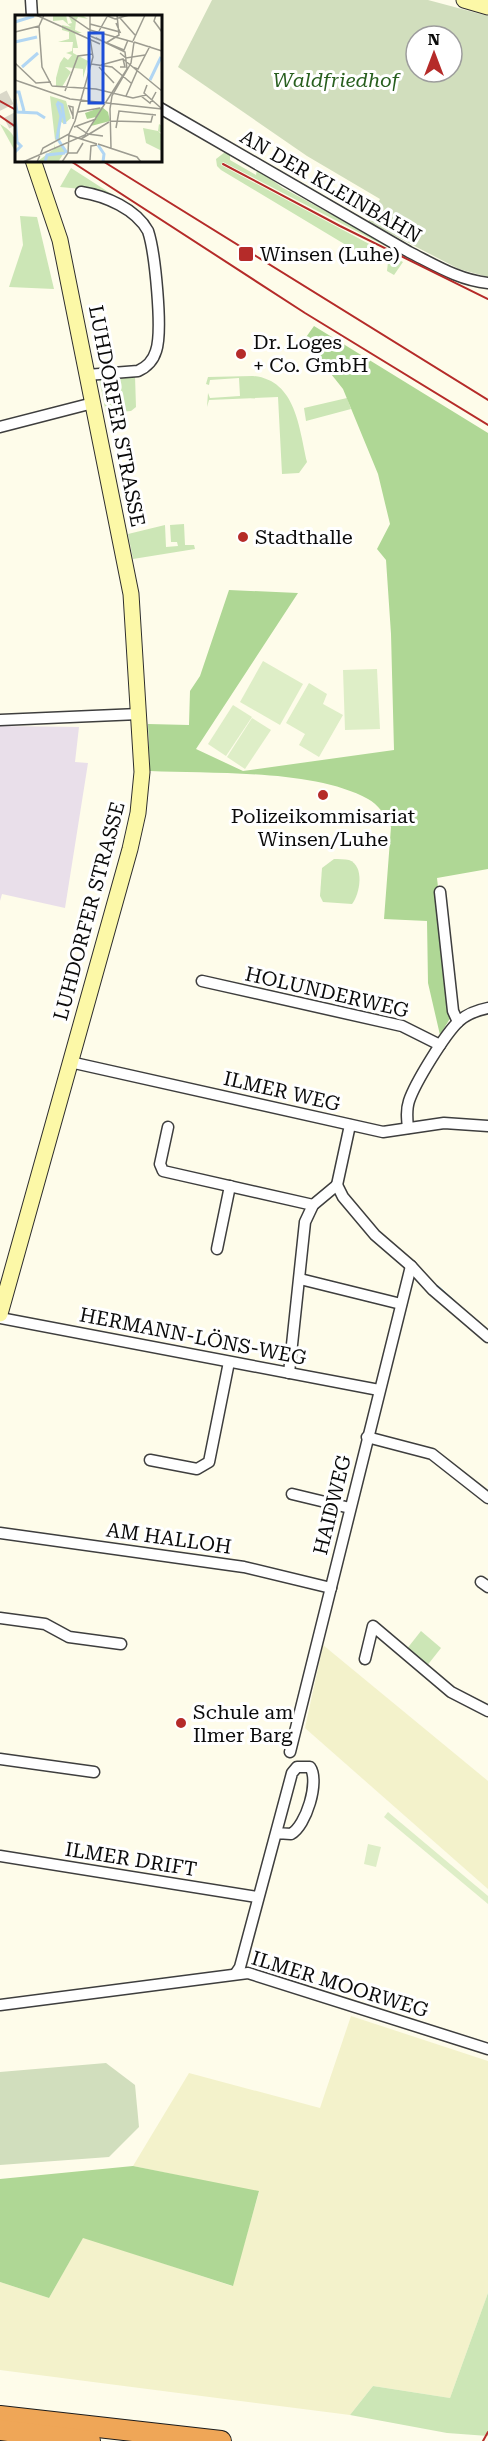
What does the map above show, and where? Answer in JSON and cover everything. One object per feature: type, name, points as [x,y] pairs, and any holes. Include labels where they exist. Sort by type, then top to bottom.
[{"type":"highway","points":[[0,2416],[221,2441]]},
{"type":"highway","points":[[0,2430],[90,2441]]},
{"type":"main road","points":[[465,0],[488,6]]},
{"type":"main road","name":"LUHDORFER STRASSE","points":[[0,1314],[138,813],[142,772],[131,594],[60,240],[34,162]]},
{"type":"street","points":[[31,0],[32,15]]},
{"type":"street","name":"AN DER KLEINBAHN","points":[[162,109],[409,252],[450,273],[471,281],[488,283]]},
{"type":"street","points":[[81,192],[106,198],[144,224],[151,238],[159,330],[156,353],[146,368],[138,371],[87,375]]},
{"type":"street","points":[[0,427],[93,404]]},
{"type":"street","points":[[0,720],[27,721],[139,714]]},
{"type":"street","points":[[440,892],[453,1011],[458,1022]]},
{"type":"street","name":"HOLUNDERWEG","points":[[202,981],[402,1026],[441,1045]]},
{"type":"street","points":[[408,1128],[406,1117],[410,1100],[441,1045],[458,1022],[472,1013],[488,1008]]},
{"type":"street","name":"ILMER WEG","points":[[70,1062],[383,1132],[454,1123],[488,1126]]},
{"type":"street","points":[[289,1373],[305,1222],[313,1205],[337,1185],[350,1125]]},
{"type":"street","points":[[168,1127],[160,1164],[164,1171],[313,1205]]},
{"type":"street","points":[[337,1185],[343,1197],[375,1235],[411,1266],[433,1290],[488,1337]]},
{"type":"street","points":[[217,1249],[230,1186]]},
{"type":"street","name":"HAIDWEG","points":[[290,1752],[411,1266]]},
{"type":"street","points":[[300,1279],[401,1304]]},
{"type":"street","name":"HERMANN-LÖNS-WEG","points":[[0,1318],[379,1390]]},
{"type":"street","points":[[150,1460],[197,1469],[209,1462],[229,1362]]},
{"type":"street","points":[[367,1437],[432,1454],[488,1498]]},
{"type":"street","points":[[292,1494],[350,1508]]},
{"type":"street","name":"AM HALLOH","points":[[0,1533],[244,1567],[331,1588]]},
{"type":"street","points":[[0,1618],[45,1624],[69,1637],[121,1644]]},
{"type":"street","points":[[365,1659],[373,1626],[451,1692],[488,1711]]},
{"type":"street","points":[[0,1759],[94,1772]]},
{"type":"street","points":[[236,1973],[240,1967],[292,1773],[297,1767],[303,1765],[310,1767],[314,1780],[304,1823],[291,1834],[276,1833]]},
{"type":"street","name":"ILMER DRIFT","points":[[0,1856],[257,1897]]},
{"type":"street","name":"ILMER MOORWEG","points":[[0,2005],[236,1973],[267,1977],[488,2049]]},
{"type":"shaded area","points":[[0,726],[79,727],[75,762],[88,763],[65,908],[2,894],[0,901]]},
{"type":"green space","name":"Waldfriedhof","points":[[212,0],[428,0],[488,16],[488,277],[459,269],[368,222],[380,199],[307,156],[178,67]]},
{"type":"green space","points":[[0,124],[13,136],[15,151]]},
{"type":"green space","points":[[225,152],[230,153],[230,160],[256,175],[257,169],[283,188],[388,245],[387,247],[223,162],[221,165],[403,262],[394,275],[387,271],[388,262],[383,255],[375,253],[369,255],[358,248],[356,251],[221,170],[217,166],[216,159]]},
{"type":"green space","points":[[71,168],[127,204],[93,190],[60,187]]},
{"type":"green space","points":[[20,216],[37,217],[54,289],[9,287],[23,245]]},
{"type":"green space","points":[[314,326],[488,433],[488,869],[437,878],[452,1015],[440,1035],[428,983],[427,921],[384,919],[391,827],[375,804],[345,789],[320,782],[232,773],[150,771],[148,724],[189,725],[190,691],[200,676],[229,590],[298,593],[196,749],[243,771],[394,750],[391,634],[386,560],[377,549],[390,524],[378,474],[343,389],[304,340]]},
{"type":"green space","points":[[135,376],[136,407],[131,411],[106,413],[99,378]]},
{"type":"green space","points":[[253,376],[267,379],[278,386],[287,396],[293,408],[307,462],[299,473],[282,474],[278,397],[209,400],[207,407],[208,393],[210,398],[240,396],[239,378],[210,380],[209,385],[206,384],[208,377]]},
{"type":"green space","points":[[347,398],[351,409],[306,421],[304,408]]},
{"type":"green space","points":[[184,524],[185,545],[194,545],[195,549],[133,559],[128,534],[165,525],[166,547],[178,546],[177,542],[171,542],[170,525]]},
{"type":"green space","points":[[263,661],[303,684],[280,725],[240,702]]},
{"type":"green space","points":[[377,669],[380,729],[345,730],[343,670]]},
{"type":"green space","points":[[309,683],[327,694],[323,704],[343,715],[319,757],[299,745],[305,734],[286,723]]},
{"type":"green space","points":[[233,705],[252,717],[226,756],[208,744]]},
{"type":"green space","points":[[252,718],[271,730],[245,769],[227,757]]},
{"type":"green space","points":[[334,859],[349,860],[357,868],[360,880],[352,904],[323,902],[320,896],[322,868]]},
{"type":"green space","points":[[421,1631],[441,1648],[426,1667],[406,1650]]},
{"type":"green space","points":[[323,1645],[488,1781],[488,1889],[305,1728]]},
{"type":"green space","points":[[388,1812],[488,1896],[488,1904],[384,1817]]},
{"type":"green space","points":[[368,1844],[381,1847],[376,1867],[364,1864]]},
{"type":"green space","points":[[351,2016],[488,2061],[488,2293],[450,2398],[373,2386],[350,2415],[0,2370],[0,2282],[49,2298],[83,2237],[232,2286],[259,2192],[133,2166],[189,2073],[320,2108]]},
{"type":"green space","points":[[106,2063],[135,2085],[139,2127],[109,2157],[0,2165],[0,2072]]},
{"type":"green space","points":[[133,2166],[259,2191],[233,2286],[83,2238],[49,2298],[0,2282],[0,2179]]},
{"type":"green space","points":[[488,2293],[488,2436],[447,2433],[350,2415],[373,2386],[450,2398]]},
{"type":"waterway","points":[[437,1286],[455,1302]]},
{"type":"tunnel","points":[[0,94],[15,123]]},
{"type":"railway","points":[[0,101],[15,109]]},
{"type":"railway","points":[[0,116],[15,126]]},
{"type":"railway","points":[[72,162],[305,313],[488,425]]},
{"type":"railway","points":[[104,162],[488,400]]},
{"type":"railway","points":[[223,164],[340,226],[488,299]]},
{"type":"railway","points":[[483,2441],[488,2432]]},
{"type":"place","name":"Winsen (Luhe)","points":[[246,254]]},
{"type":"place","name":"Dr. Loges + Co. GmbH","points":[[241,354]]},
{"type":"place","name":"Stadthalle","points":[[243,537]]},
{"type":"place","name":"Polizeikommisariat Winsen/Luhe","points":[[323,795]]},
{"type":"place","name":"Schule am Ilmer Barg","points":[[181,1723]]}]
